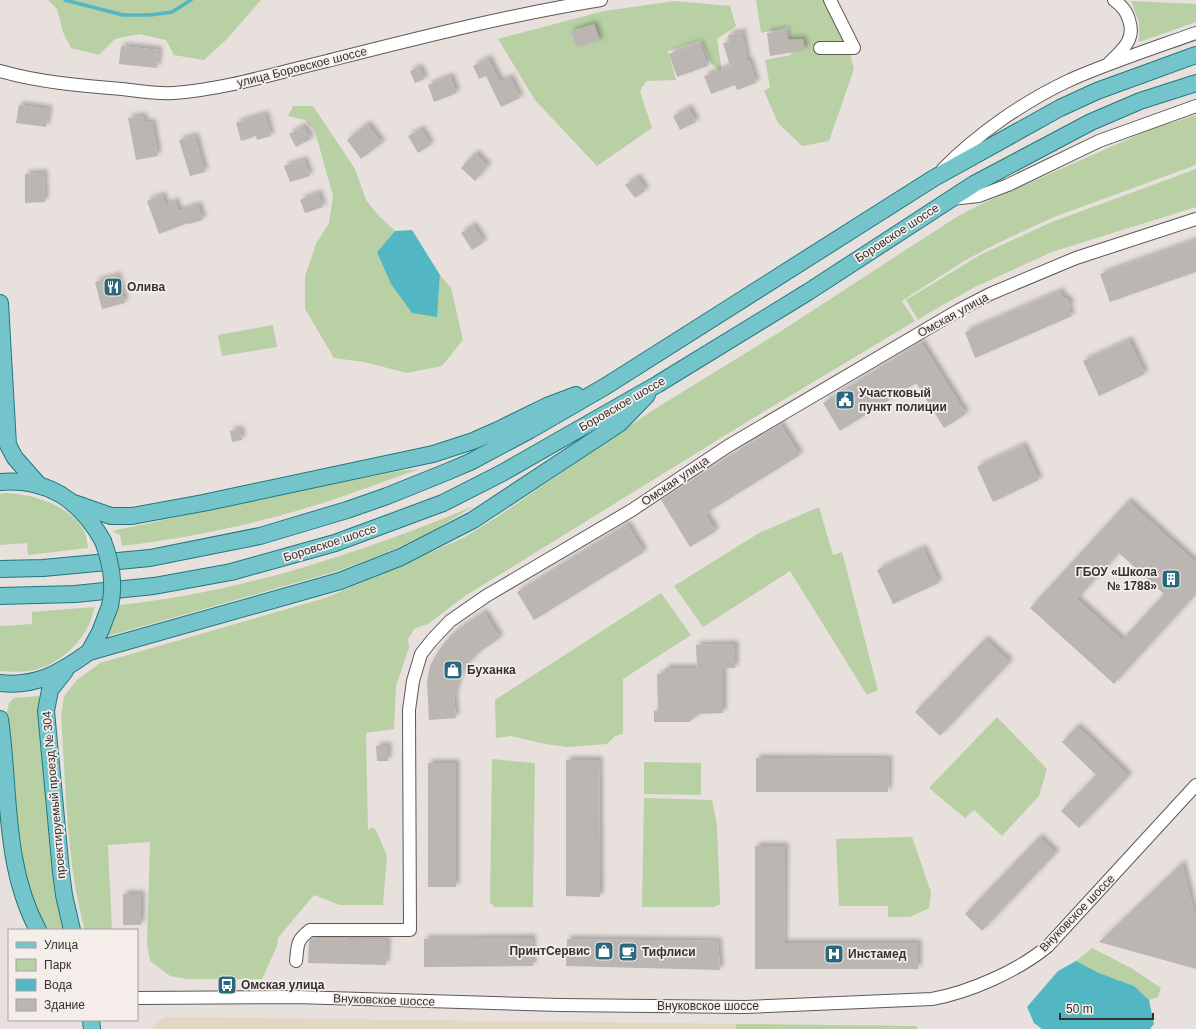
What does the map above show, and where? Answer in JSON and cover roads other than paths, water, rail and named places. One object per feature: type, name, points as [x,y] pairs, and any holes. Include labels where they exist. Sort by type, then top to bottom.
[{"type":"main road","name":"Боровское шоссе","points":[[0,569],[43,568],[164,556],[260,536],[347,510],[387,496],[470,462],[530,430],[606,386],[934,178],[1060,108],[1097,91],[1196,55]]},
{"type":"main road","name":"Боровское шоссе","points":[[0,596],[74,594],[167,584],[231,572],[335,543],[447,501],[502,473],[658,384],[808,292],[948,200],[1008,165],[1080,127],[1140,101],[1196,83]]},
{"type":"main road","points":[[0,303],[8,445],[15,458],[38,484]]},
{"type":"main road","points":[[0,683],[17,684],[35,682],[69,667],[89,652],[340,581],[401,557],[473,520],[620,423],[658,384]]},
{"type":"main road","points":[[0,482],[38,484],[74,503],[107,515],[116,517],[132,516],[203,503],[426,456],[473,441],[558,401],[606,386]]},
{"type":"main road","points":[[74,503],[88,516],[103,541],[109,560],[112,577],[110,606],[103,626],[89,652]]},
{"type":"main road","name":"проектируемый проезд № 304","points":[[69,667],[50,690],[46,703],[46,711],[61,872],[64,895],[72,929]]},
{"type":"main road","points":[[0,719],[13,851],[24,897],[37,929]]},
{"type":"street","name":"улица Боровское шоссе","points":[[0,71],[85,86],[143,92],[172,93],[209,89],[243,83],[509,17],[600,0]]},
{"type":"street","points":[[820,48],[854,48],[830,0]]},
{"type":"street","points":[[1105,66],[1125,47],[1131,34],[1130,23],[1126,12],[1114,0]]},
{"type":"street","points":[[934,178],[967,146],[1020,108],[1069,81],[1105,66],[1196,33]]},
{"type":"street","points":[[948,200],[979,196],[1008,185],[1099,141],[1196,106]]},
{"type":"street","name":"Омская улица","points":[[296,961],[298,941],[310,930],[410,930],[409,710],[413,681],[421,654],[450,621],[486,596],[632,510],[728,446],[959,310],[990,294],[1076,258],[1196,219]]},
{"type":"street","name":"Внуковское шоссе","points":[[138,998],[296,997],[560,1005],[745,1007],[932,999],[944,997],[997,977],[1028,961],[1048,946],[1191,798],[1196,786]]},
{"type":"water","points":[[412,230],[440,275],[437,317],[412,313],[391,284],[377,252],[395,231]]},
{"type":"water","points":[[1076,961],[1099,973],[1134,986],[1149,1000],[1154,1024],[1150,1029],[1042,1029],[1034,1023],[1027,1007],[1058,971]]},
{"type":"waterway","points":[[65,0],[123,15],[150,15],[172,12],[191,0]]},
{"type":"place","name":"Олива","points":[[113,287]]},
{"type":"place","name":"Участковый пункт полиции","points":[[845,400]]},
{"type":"place","name":"ГБОУ «Школа № 1788»","points":[[1171,579]]},
{"type":"place","name":"Буханка","points":[[453,670]]},
{"type":"place","name":"ПринтСервис","points":[[604,951]]},
{"type":"place","name":"Тифлиси","points":[[628,952]]},
{"type":"place","name":"Инстамед","points":[[834,954]]},
{"type":"place","name":"Омская улица","points":[[227,985]]}]
